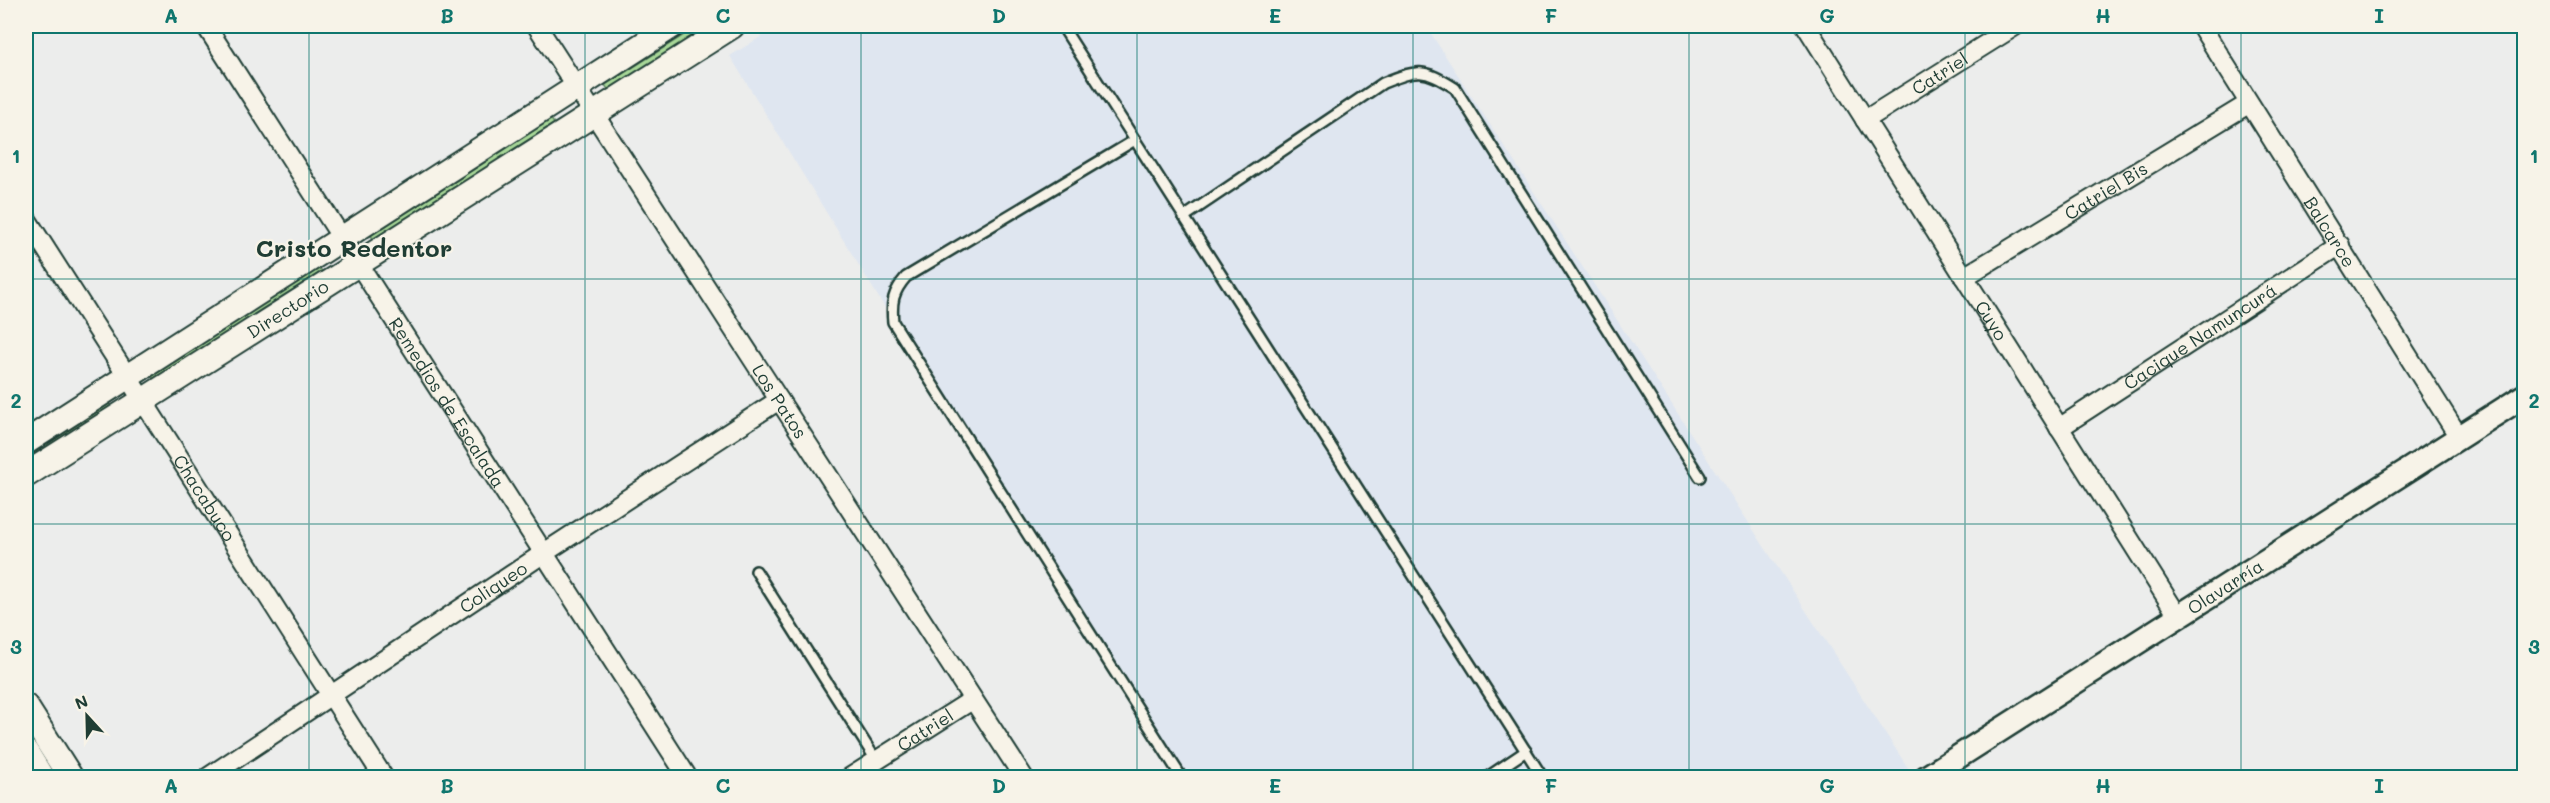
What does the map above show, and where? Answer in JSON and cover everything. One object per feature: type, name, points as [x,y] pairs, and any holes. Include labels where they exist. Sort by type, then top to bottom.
[{"type":"main road","name":"Directorio","points":[[26,442],[125,376],[672,26]]},
{"type":"main road","name":"Directorio","points":[[26,475],[732,26]]},
{"type":"main road","points":[[26,707],[71,777]]},
{"type":"main road","points":[[26,752],[42,777]]},
{"type":"street","name":"Remedios de Escalada","points":[[206,26],[688,777]]},
{"type":"street","name":"Los Patos","points":[[537,26],[1024,777]]},
{"type":"street","name":"Cuyo","points":[[1806,26],[2178,616]]},
{"type":"street","name":"Catriel","points":[[1865,120],[2015,26]]},
{"type":"street","name":"Balcarce","points":[[2201,26],[2459,437]]},
{"type":"street","name":"Catriel Bis","points":[[1964,277],[2248,104]]},
{"type":"street","name":"Chacabuco","points":[[26,218],[125,376],[384,777]]},
{"type":"street","name":"Cacique Namuncurá","points":[[2059,428],[2340,245]]},
{"type":"street","name":"Olavarría","points":[[1925,777],[2524,396]]},
{"type":"street","name":"Coliqueo","points":[[207,777],[779,400]]},
{"type":"street","name":"Catriel","points":[[849,777],[972,700]]},
{"type":"lane","points":[[1062,26],[1543,777]]},
{"type":"lane","points":[[1184,217],[1383,83],[1406,74],[1429,72],[1455,88],[1700,477]]},
{"type":"lane","points":[[1135,140],[906,277],[896,288],[891,303],[893,322],[1182,777]]},
{"type":"lane","points":[[756,571],[876,760]]},
{"type":"lane","points":[[1486,777],[1526,751]]},
{"type":"shaded area","points":[[778,26],[1426,26],[1908,768],[1892,778],[1174,777],[730,56]]},
{"type":"green space","points":[[698,26],[712,26],[609,91],[605,85]]},
{"type":"green space","points":[[551,119],[555,125],[374,240],[370,234]]},
{"type":"green space","points":[[319,266],[322,272],[154,380],[150,374]]},
{"type":"green space","points":[[108,402],[112,407],[26,463],[26,455]]},
{"type":"district","name":"Cristo Redentor","points":[[354,247]]}]
